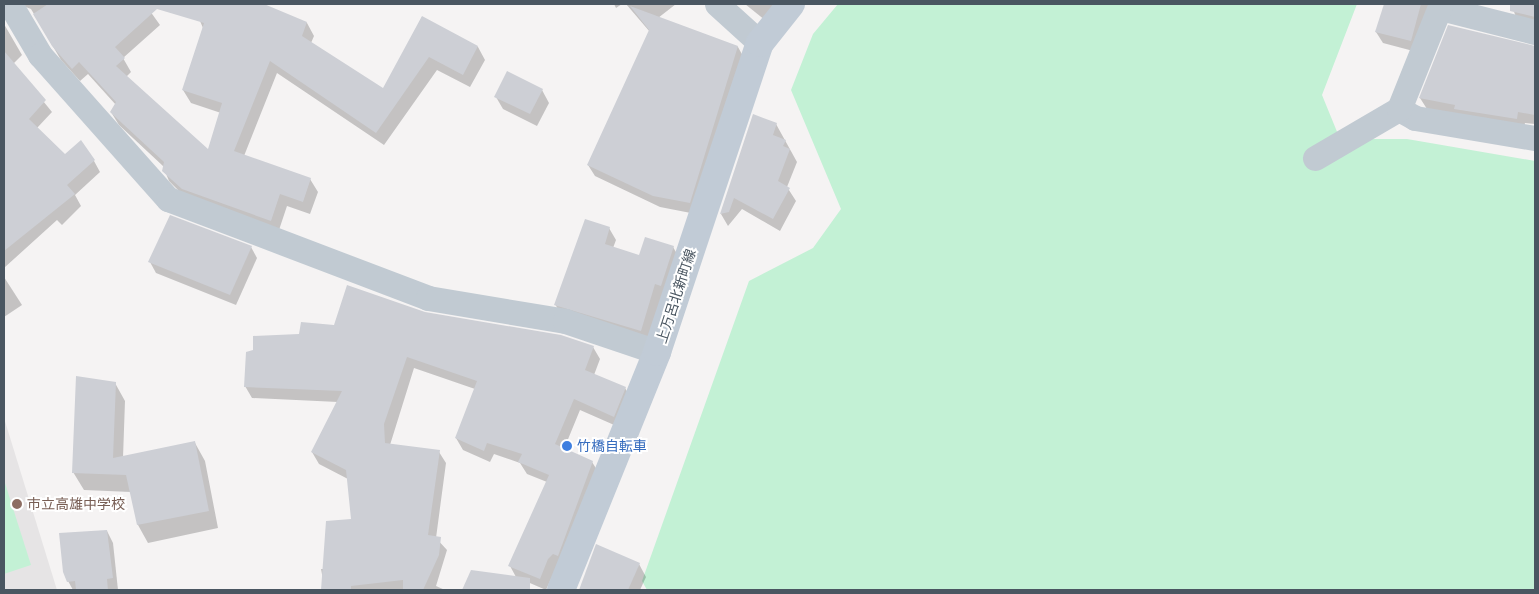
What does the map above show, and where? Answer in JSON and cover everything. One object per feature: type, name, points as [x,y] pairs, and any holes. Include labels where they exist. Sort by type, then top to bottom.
[{"type":"main road","name":"上万呂北新町線","points":[[561,590],[657,352],[760,43],[791,4]]},
{"type":"street","points":[[10,4],[40,55],[168,199],[428,298],[565,321],[657,352]]},
{"type":"street","points":[[717,4],[760,43]]},
{"type":"street","points":[[1315,158],[1399,108],[1441,6],[1535,32]]},
{"type":"street","points":[[1399,108],[1415,118],[1535,138]]},
{"type":"shaded area","name":"市立高雄中学校","points":[[4,418],[57,590],[4,590]]},
{"type":"green space","points":[[838,4],[1357,4],[1322,95],[1340,139],[1407,139],[1535,161],[1535,590],[647,590],[642,581],[749,281],[813,248],[841,209],[791,90],[813,34]]},
{"type":"green space","points":[[4,480],[31,565],[4,574]]},
{"type":"building","points":[[48,4],[264,4],[307,22],[302,36],[383,88],[422,16],[478,46],[463,75],[429,57],[376,133],[270,61],[234,151],[311,178],[303,202],[280,194],[271,221],[182,189],[162,171],[164,162],[110,112],[116,102],[79,62],[72,69],[52,46],[33,14]],"holes":[[[157,9],[204,23],[182,90],[222,103],[208,149],[116,66],[125,58],[115,47]]]},
{"type":"building","points":[[1384,4],[1421,4],[1411,41],[1375,32]]},
{"type":"building","points":[[1510,4],[1535,4],[1535,17],[1510,11]]},
{"type":"building","points":[[630,6],[738,46],[690,203],[653,196],[587,165],[649,30]]},
{"type":"building","points":[[1448,25],[1535,46],[1535,115],[1518,112],[1517,119],[1454,109],[1455,105],[1419,98]]},
{"type":"building","points":[[4,51],[46,100],[29,119],[65,154],[81,140],[95,160],[67,185],[75,194],[4,251]]},
{"type":"building","points":[[507,71],[543,89],[530,114],[494,97]]},
{"type":"building","points":[[753,114],[777,123],[773,135],[786,140],[783,146],[790,149],[778,181],[790,188],[773,219],[734,198],[729,212],[720,214]]},
{"type":"building","points":[[170,215],[252,246],[230,295],[148,262]]},
{"type":"building","points":[[585,219],[610,227],[605,244],[639,255],[645,237],[674,246],[661,286],[655,284],[641,331],[554,305]]},
{"type":"building","points":[[347,285],[425,312],[561,335],[594,346],[585,370],[626,387],[614,417],[574,399],[555,444],[593,461],[558,556],[553,554],[548,559],[540,579],[508,566],[549,475],[518,462],[522,454],[487,443],[484,451],[455,438],[477,381],[407,357],[384,424],[385,443],[440,450],[428,535],[441,537],[439,555],[423,590],[403,590],[403,580],[351,586],[351,590],[321,590],[326,521],[351,519],[346,470],[311,452],[342,391],[244,387],[246,352],[253,350],[253,336],[299,334],[301,322],[334,325]]},
{"type":"building","points":[[76,376],[116,382],[113,458],[195,441],[209,511],[137,525],[126,475],[72,473]]},
{"type":"building","points":[[107,530],[113,578],[107,579],[108,590],[76,590],[75,581],[67,582],[63,572],[59,533]]},
{"type":"building","points":[[596,544],[640,563],[628,590],[579,590]]},
{"type":"building","points":[[471,570],[530,578],[530,590],[462,590]]},
{"type":"place","name":"竹橋自転車","points":[[567,446]]},
{"type":"place","name":"市立高雄中学校","points":[[17,504]]}]
